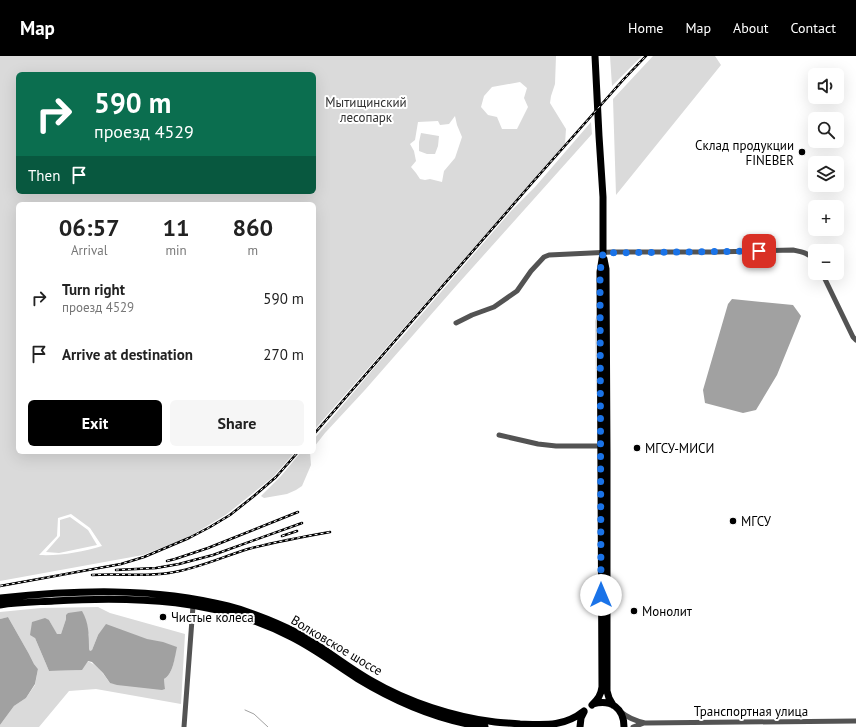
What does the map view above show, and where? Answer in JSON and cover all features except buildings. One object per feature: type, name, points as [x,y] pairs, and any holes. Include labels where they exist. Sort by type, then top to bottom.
[{"type":"main road","points":[[592,705],[599,698],[602,687],[600,272],[603,253],[603,197],[595,56]]},
{"type":"main road","points":[[603,253],[606,269],[607,691],[609,698],[623,716],[624,727]]},
{"type":"main road","name":"Волковское шоссе","points":[[0,598],[30,595],[132,592],[168,595],[236,608],[285,627],[305,637],[371,680],[399,695],[437,709],[467,717],[495,722],[554,724],[563,723],[574,718],[592,705]]},
{"type":"main road","name":"Волковское шоссе","points":[[0,605],[104,599],[144,600],[227,612],[244,617],[291,636],[358,679],[393,698],[431,713],[485,727]]},
{"type":"main road","points":[[592,705],[602,703],[616,707]]},
{"type":"main road","points":[[580,727],[581,718],[584,711]]},
{"type":"street","points":[[456,323],[494,307],[517,291],[531,271],[544,257],[549,255],[792,250],[808,255]]},
{"type":"street","points":[[825,280],[853,337],[856,340]]},
{"type":"street","points":[[499,435],[538,444],[556,446],[601,446]]},
{"type":"street","points":[[184,727],[193,606]]},
{"type":"street","name":"Транспортная улица","points":[[616,707],[630,718],[645,723]]},
{"type":"street","name":"Транспортная улица","points":[[632,727],[645,723],[856,721]]},
{"type":"green space","name":"Мытищинский лесопарк","points":[[0,56],[556,56],[555,84],[550,103],[566,129],[565,144],[316,428],[316,202],[16,202],[16,454],[293,454],[273,477],[227,514],[187,538],[143,555],[0,581]],"holes":[[[520,82],[527,88],[524,98],[528,107],[517,129],[502,129],[497,117],[488,115],[481,107],[484,96],[492,87]],[[455,116],[462,137],[455,158],[444,171],[442,182],[430,179],[420,179],[411,167],[416,161],[414,151],[410,144],[415,140],[418,122],[438,121],[440,125],[449,124]],[[71,514],[90,528],[102,546],[71,553],[39,555],[57,536],[58,518]]]},
{"type":"green space","points":[[610,56],[642,56],[612,86]]},
{"type":"green space","points":[[653,56],[715,56],[721,65],[616,195],[613,99]]},
{"type":"green space","points":[[591,122],[592,134],[316,444],[316,437],[380,361],[511,211],[535,187]]},
{"type":"green space","points":[[421,133],[439,136],[435,154],[427,154],[419,151]]},
{"type":"green space","points":[[595,318],[597,390],[596,396]]},
{"type":"green space","points":[[299,454],[310,454],[311,465],[302,486],[287,494],[264,498],[261,496],[281,476]]},
{"type":"green space","points":[[70,517],[88,530],[97,545],[59,553],[46,552],[60,536],[60,520]]},
{"type":"green space","points":[[98,607],[110,613],[185,634],[181,704],[96,689],[69,691],[39,727],[0,727],[14,706],[26,698],[35,685],[38,669],[8,617],[0,619],[0,612],[41,608]],"holes":[[[66,619],[89,634],[90,651],[92,650],[98,635],[128,637],[176,647],[170,674],[164,679],[165,689],[110,683],[97,667],[91,662],[87,661],[81,670],[49,671],[35,638],[49,620],[57,635],[61,634]]]},
{"type":"shaded area","points":[[732,299],[793,305],[801,316],[777,375],[756,410],[743,413],[705,403],[703,390],[728,304]]},
{"type":"shaded area","points":[[82,611],[89,634],[90,651],[92,650],[98,635],[106,624],[147,639],[163,642],[177,647],[170,674],[164,679],[165,689],[162,690],[110,683],[92,662],[88,661],[82,670],[49,671],[35,638],[30,635],[32,622],[45,618],[49,620],[57,634],[61,634],[66,615],[68,613]]},
{"type":"shaded area","points":[[8,617],[38,669],[35,684],[26,698],[14,706],[0,725],[0,619]]},
{"type":"waterway","points":[[245,710],[254,714],[268,727]]},
{"type":"railway","points":[[316,432],[532,183],[646,56]]},
{"type":"railway","points":[[0,586],[121,564],[144,557],[189,538],[230,515],[276,477],[296,454]]},
{"type":"railway","points":[[167,561],[208,548],[298,512]]},
{"type":"railway","points":[[116,570],[156,568],[179,564],[213,555],[302,523]]},
{"type":"railway","points":[[282,536],[297,531]]},
{"type":"railway","points":[[92,575],[150,575],[179,571],[199,566],[248,549],[330,532]]},
{"type":"place","name":"Склад продукции FINEBER","points":[[802,152]]},
{"type":"place","name":"МГСУ-МИСИ","points":[[637,448]]},
{"type":"place","name":"МГСУ","points":[[733,521]]},
{"type":"place","name":"Монолит","points":[[634,611]]},
{"type":"place","name":"Чистые колеса","points":[[163,617]]},
{"type":"route","points":[[601,595],[600,272],[603,253],[759,251]]}]
